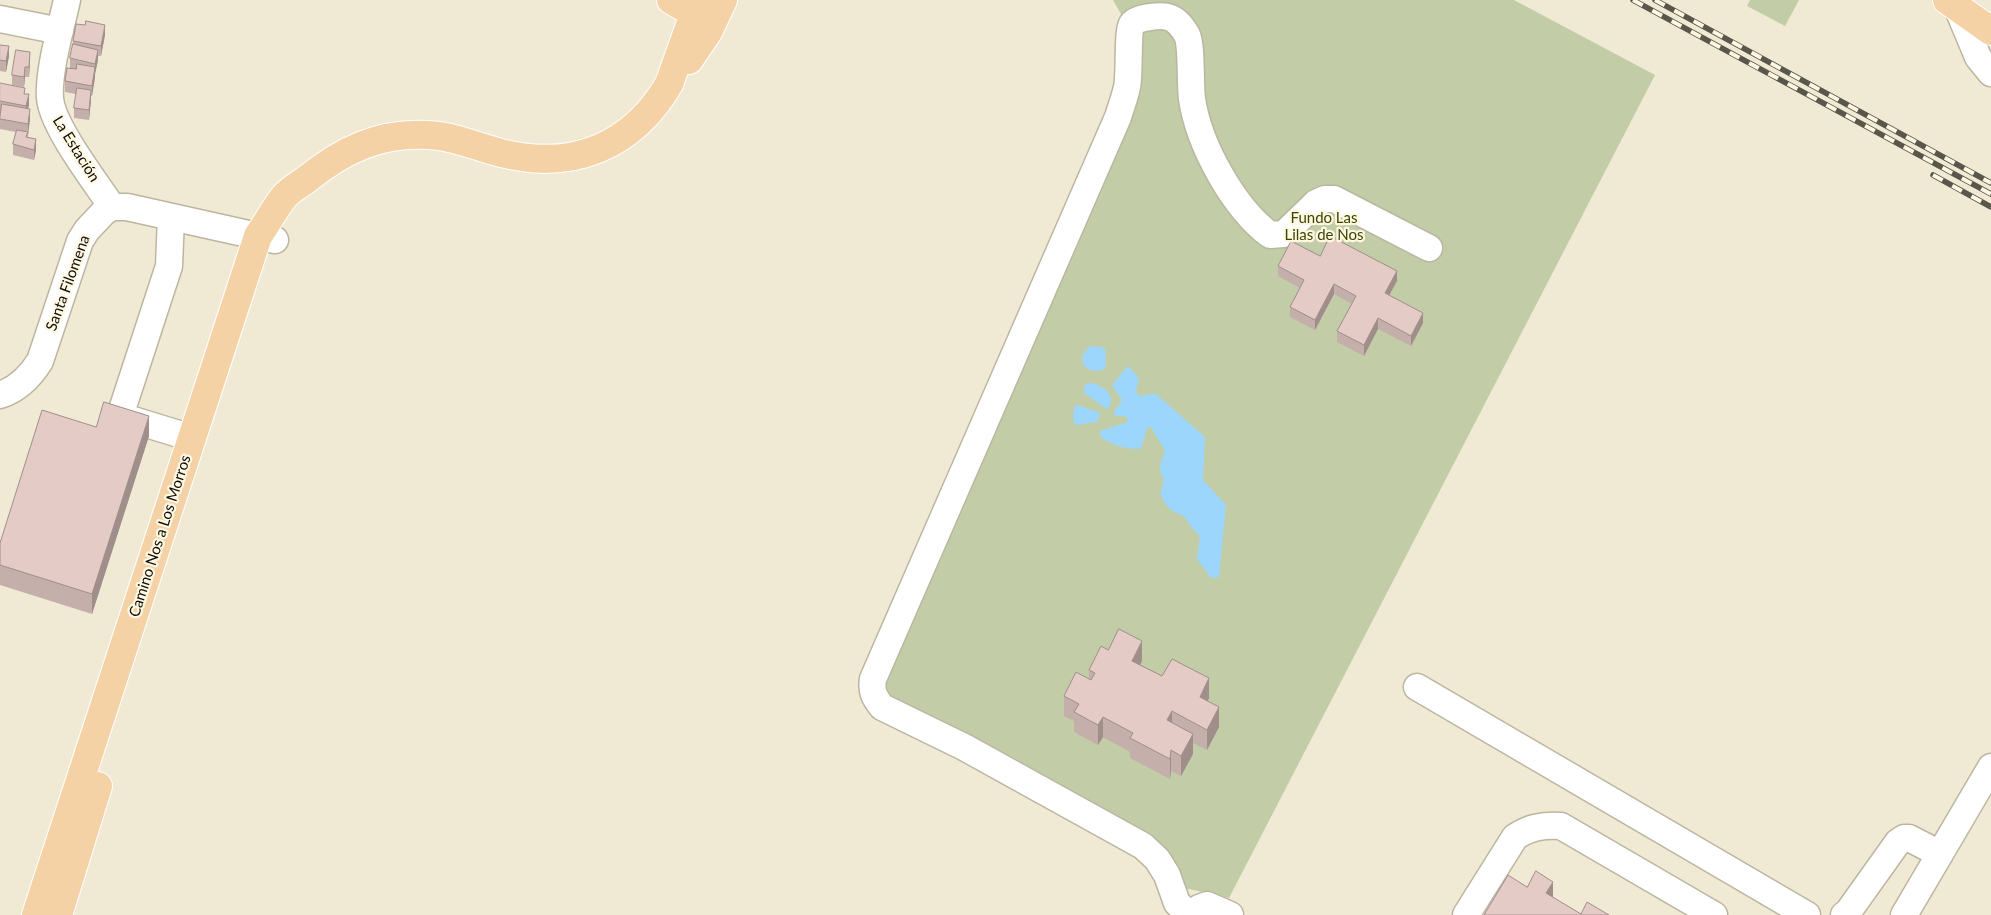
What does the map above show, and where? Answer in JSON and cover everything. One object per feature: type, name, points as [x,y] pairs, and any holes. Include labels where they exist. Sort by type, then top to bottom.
[{"type":"main road","points":[[669,84],[698,47],[723,0]]},
{"type":"main road","points":[[1952,3],[1991,31]]},
{"type":"main road","name":"Camino Nos a Los Morros","points":[[49,908],[192,438],[267,238],[312,174],[337,156],[357,146],[385,138],[407,135],[446,136],[501,153],[521,157],[557,159],[588,153],[618,139],[633,128],[655,106],[669,84],[688,4]]},
{"type":"main road","name":"Camino Nos a Los Morros","points":[[49,908],[267,238]]},
{"type":"street","name":"La Estación","points":[[66,0],[50,90],[52,111],[62,130],[112,207]]},
{"type":"street","points":[[1952,3],[1978,57],[1991,73]]},
{"type":"street","points":[[1190,915],[1177,903],[1166,875],[1157,859],[1143,846],[964,747],[882,707],[874,697],[871,689],[873,679],[1118,117],[1127,87],[1130,57],[1129,34],[1133,23],[1139,18],[1168,17],[1177,22],[1188,36],[1192,100],[1202,140],[1236,201],[1255,224],[1270,235],[1284,234],[1316,203],[1325,199],[1334,200],[1428,248]]},
{"type":"street","points":[[0,19],[60,31]]},
{"type":"street","points":[[112,207],[126,207],[267,238]]},
{"type":"street","name":"Santa Filomena","points":[[0,395],[20,385],[28,378],[40,361],[80,241],[95,220],[112,207]]},
{"type":"street","points":[[171,217],[169,266],[120,416],[192,438]]},
{"type":"street","points":[[1417,687],[1806,915]]},
{"type":"street","points":[[1904,915],[1991,767]]},
{"type":"street","points":[[1466,915],[1515,837],[1527,830],[1544,825],[1561,826],[1714,915]]},
{"type":"street","points":[[1844,915],[1898,842],[1904,838],[1909,838],[1940,854]]},
{"type":"street","points":[[1195,915],[1199,908],[1207,905],[1230,915]]},
{"type":"green space","name":"Fundo Las Lilas de Nos","points":[[1113,0],[1514,0],[1655,75],[1229,898],[1176,886],[1166,856],[883,693],[883,675],[1138,54]]},
{"type":"green space","points":[[1750,0],[1799,0],[1785,26],[1747,6]]},
{"type":"water","points":[[1091,346],[1105,348],[1106,365],[1104,369],[1091,370],[1084,365],[1083,356]]},
{"type":"water","points":[[1128,366],[1139,378],[1136,390],[1138,395],[1156,394],[1205,437],[1203,480],[1226,505],[1219,577],[1211,578],[1197,559],[1200,536],[1183,515],[1172,510],[1163,500],[1161,492],[1164,479],[1160,468],[1165,451],[1151,427],[1147,428],[1142,446],[1139,449],[1118,446],[1100,436],[1100,431],[1128,422],[1126,416],[1115,416],[1114,412],[1122,400],[1112,385]]},
{"type":"water","points":[[1089,383],[1098,385],[1110,394],[1111,404],[1108,409],[1084,393],[1084,386]]},
{"type":"water","points":[[1077,405],[1098,412],[1100,414],[1097,422],[1075,425],[1073,418],[1074,407]]},
{"type":"building","points":[[86,21],[105,25],[101,46],[73,41],[76,24],[85,25]]},
{"type":"building","points":[[73,44],[98,50],[95,64],[70,58]]},
{"type":"building","points":[[0,45],[9,46],[6,61],[0,60]]},
{"type":"building","points":[[16,50],[30,52],[29,67],[25,67],[24,77],[12,75]]},
{"type":"building","points":[[77,64],[95,67],[92,86],[65,81],[67,68],[76,69]]},
{"type":"building","points":[[0,83],[25,88],[24,94],[29,94],[26,106],[0,101]]},
{"type":"building","points":[[77,88],[91,90],[89,110],[74,108]]},
{"type":"building","points":[[2,104],[30,109],[28,124],[0,119]]},
{"type":"building","points":[[17,130],[28,132],[26,137],[36,139],[34,150],[13,144]]},
{"type":"building","points":[[1330,236],[1397,271],[1385,293],[1423,313],[1411,336],[1378,318],[1364,345],[1337,331],[1356,296],[1334,284],[1315,320],[1290,307],[1304,280],[1278,266],[1291,241],[1320,256]]},
{"type":"building","points":[[104,402],[149,416],[92,594],[0,565],[0,543],[42,410],[96,427]]},
{"type":"building","points":[[1119,629],[1142,641],[1132,661],[1162,676],[1172,659],[1209,678],[1200,697],[1219,707],[1207,730],[1172,711],[1167,720],[1193,734],[1181,756],[1171,750],[1170,759],[1130,738],[1133,733],[1103,717],[1098,725],[1074,712],[1079,704],[1064,696],[1076,672],[1091,680],[1095,673],[1089,670],[1101,646],[1108,650]]},
{"type":"building","points":[[1536,871],[1553,882],[1546,893],[1581,914],[1587,902],[1609,915],[1484,915],[1508,875],[1527,887]]},
{"type":"railway","points":[[1633,0],[1991,194]]},
{"type":"railway","points":[[1655,0],[1991,183]]},
{"type":"railway","points":[[1933,175],[1991,207]]}]
